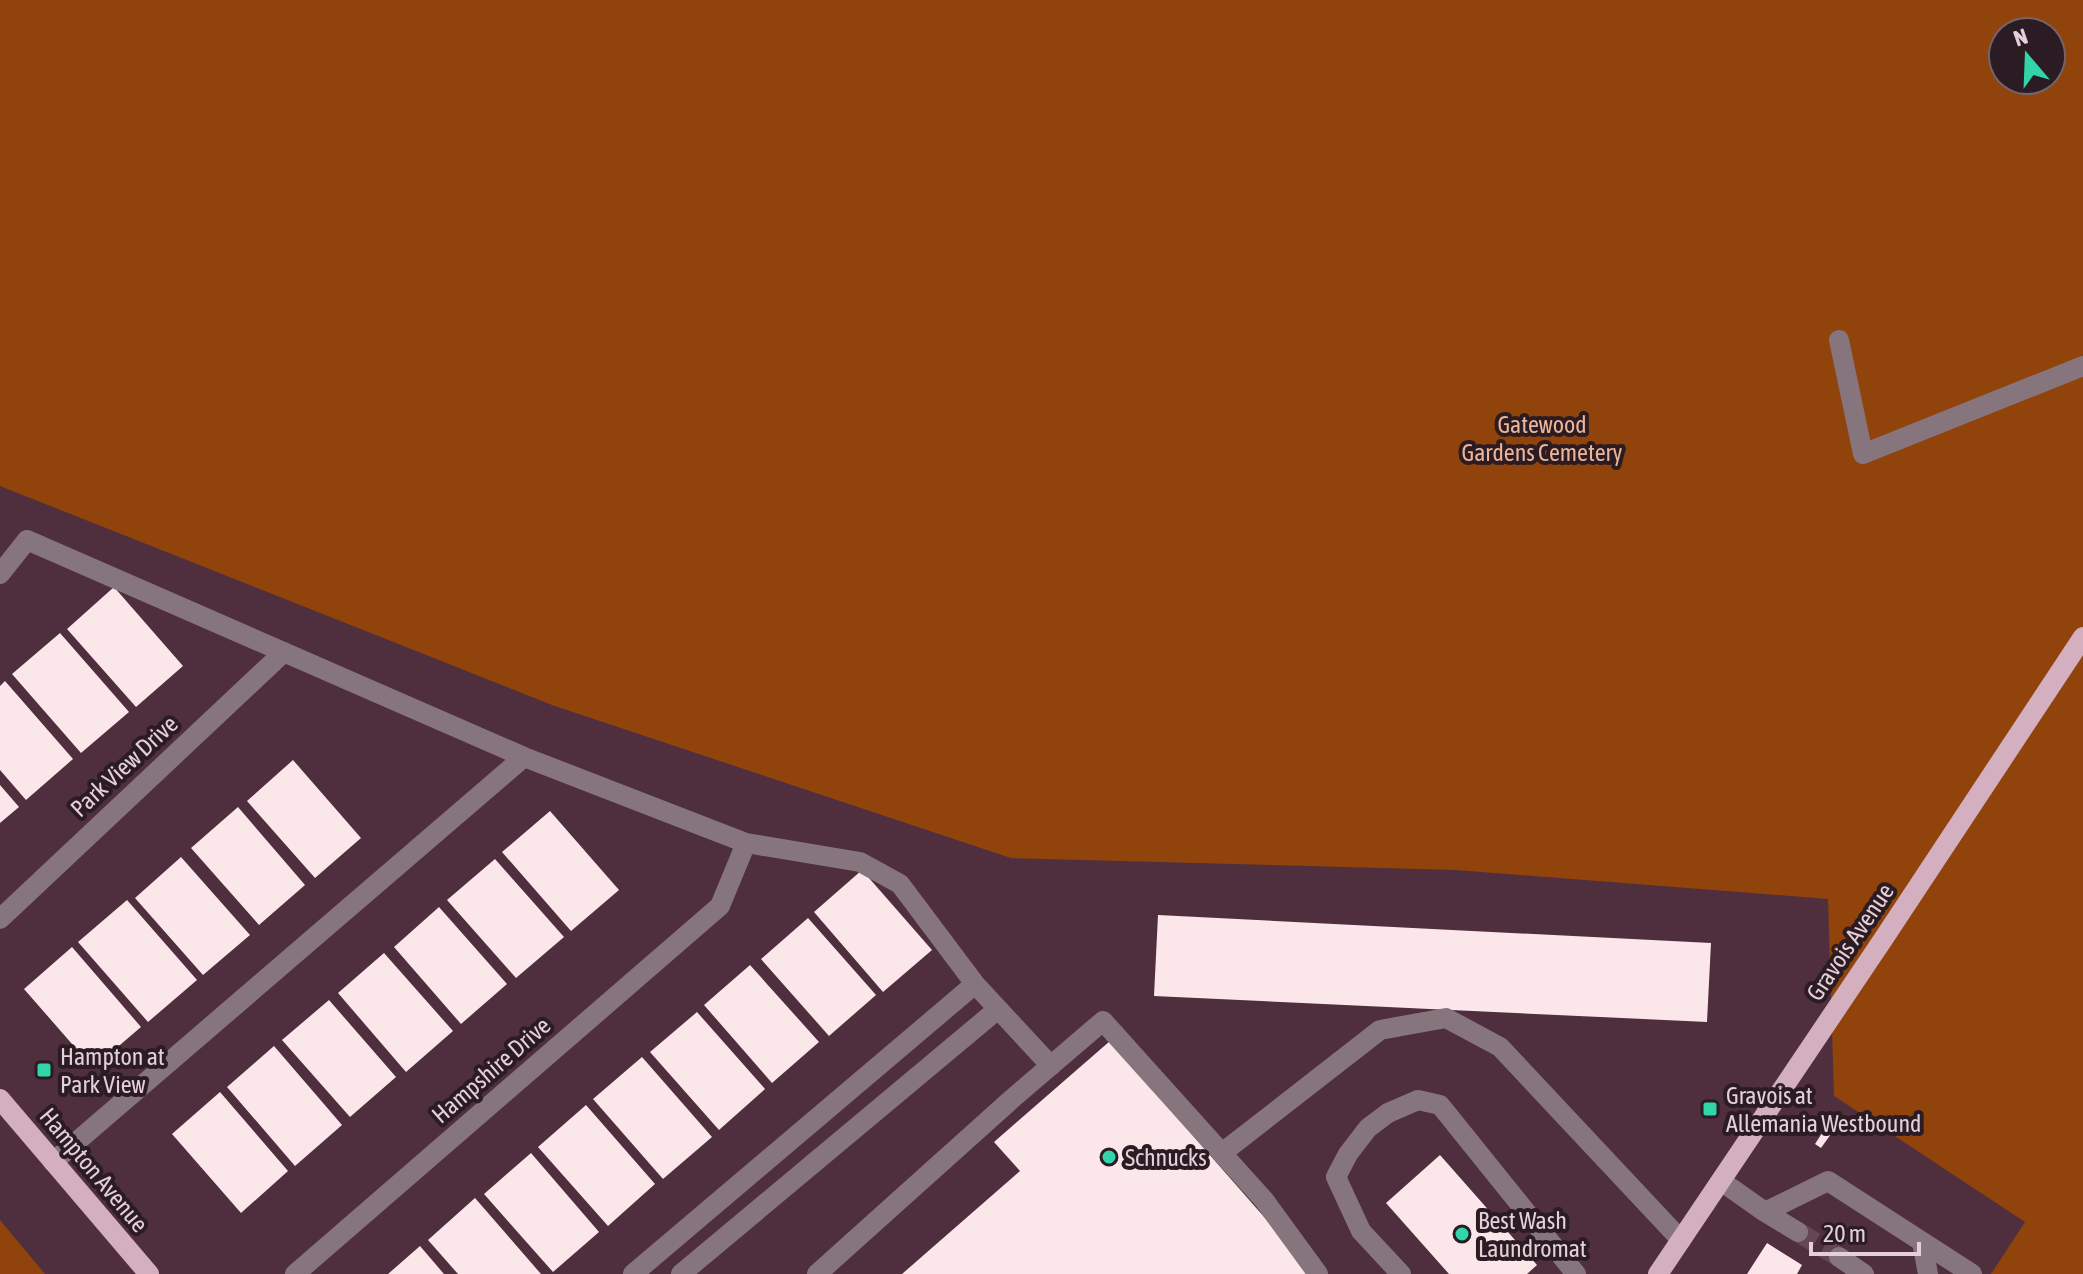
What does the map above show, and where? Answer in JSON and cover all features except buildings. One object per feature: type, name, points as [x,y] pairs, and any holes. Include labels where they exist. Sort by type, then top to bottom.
[{"type":"main road","name":"Gravois Avenue","points":[[1658,1274],[2083,637]]},
{"type":"main road","name":"Hampton Avenue","points":[[0,1099],[149,1274]]},
{"type":"street","points":[[1839,340],[1863,454],[2083,366]]},
{"type":"street","points":[[0,574],[27,540],[524,757],[746,843],[860,862],[900,884],[975,984],[1051,1066]]},
{"type":"street","name":"Park View Drive","points":[[0,919],[284,652]]},
{"type":"street","points":[[53,1162],[524,757]]},
{"type":"street","name":"Hampshire Drive","points":[[295,1274],[720,906],[746,843]]},
{"type":"street","points":[[633,1274],[975,984]]},
{"type":"street","points":[[681,1274],[998,1009]]},
{"type":"street","points":[[1222,1153],[1380,1030],[1446,1018],[1500,1047],[1681,1240]]},
{"type":"street","points":[[817,1274],[1103,1021],[1264,1200],[1318,1274]]},
{"type":"street","points":[[1401,1274],[1361,1231],[1336,1177],[1348,1154],[1368,1128],[1388,1113],[1418,1100],[1440,1105],[1576,1274]]},
{"type":"street","points":[[1721,1181],[1798,1232]]},
{"type":"street","points":[[1765,1212],[1828,1181],[1972,1274]]},
{"type":"street","points":[[1922,1242],[1928,1274]]},
{"type":"street","points":[[1839,1257],[1864,1274]]},
{"type":"green space","name":"Gatewood Gardens Cemetery","points":[[0,0],[2083,0],[2083,1274],[1991,1274],[2025,1222],[1834,1096],[1828,899],[1456,870],[1011,858],[552,705],[0,486]]},
{"type":"green space","points":[[0,1220],[45,1274],[0,1274]]},
{"type":"tunnel","points":[[1798,1232],[1839,1257]]},
{"type":"place","name":"Hampton at Park View","points":[[44,1070]]},
{"type":"place","name":"Gravois at Allemania Westbound","points":[[1710,1109]]},
{"type":"place","name":"Schnucks","points":[[1109,1157]]},
{"type":"place","name":"Best Wash Laundromat","points":[[1462,1234]]}]
